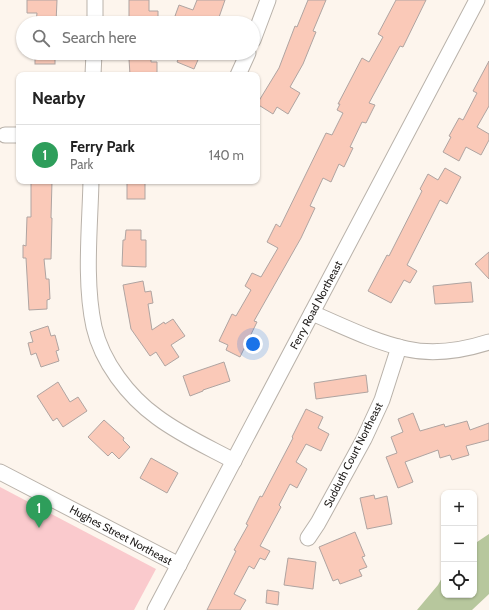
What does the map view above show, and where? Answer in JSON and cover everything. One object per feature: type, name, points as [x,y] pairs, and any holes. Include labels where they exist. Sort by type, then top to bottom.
[{"type":"street","points":[[95,0],[95,16]]},
{"type":"street","points":[[260,21],[268,0]]},
{"type":"street","name":"Ferry Road Northeast","points":[[155,610],[477,0]]},
{"type":"street","points":[[93,72],[94,60]]},
{"type":"street","points":[[239,72],[245,60]]},
{"type":"street","points":[[91,184],[88,284],[94,327],[106,358],[123,384],[151,413],[182,433],[234,461]]},
{"type":"street","points":[[312,313],[366,336],[399,347],[420,351],[457,350],[472,348],[489,342]]},
{"type":"street","name":"Sudduth Court Northeast","points":[[308,538],[318,523],[364,439],[382,400],[399,347]]},
{"type":"street","name":"Hughes Street Northeast","points":[[0,472],[179,565]]},
{"type":"shaded area","points":[[0,487],[156,569],[134,610],[0,610]]},
{"type":"shaded area","points":[[489,534],[489,594],[472,610],[417,610],[441,580],[441,598],[477,598],[477,542]]},
{"type":"building","points":[[27,0],[57,0],[56,16],[37,16],[37,13],[27,13]]},
{"type":"building","points":[[129,0],[149,0],[149,11],[158,11],[158,16],[129,16]]},
{"type":"building","points":[[197,0],[225,0],[219,16],[175,16],[179,5],[193,10]]},
{"type":"building","points":[[308,0],[326,0],[313,31],[316,32],[303,64],[290,87],[300,93],[288,114],[277,107],[273,114],[260,106],[260,99],[279,68],[295,26],[297,27]]},
{"type":"building","points":[[396,0],[426,0],[403,47],[400,46],[369,103],[375,105],[366,123],[362,122],[350,147],[353,148],[344,167],[339,164],[331,182],[323,178],[310,206],[315,208],[301,238],[254,321],[257,322],[240,357],[226,350],[228,345],[219,341],[232,314],[236,316],[251,290],[245,286],[252,273],[261,277],[278,248],[267,242],[276,224],[280,227],[326,133],[332,135],[343,113],[337,110],[340,104],[338,104],[362,58],[369,62],[383,37],[378,34]]},
{"type":"building","points":[[35,60],[55,60],[55,64],[35,64]]},
{"type":"building","points":[[129,60],[151,60],[151,62],[157,62],[157,72],[130,72]]},
{"type":"building","points":[[178,60],[198,60],[194,69],[177,62]]},
{"type":"building","points":[[489,61],[489,106],[477,127],[489,134],[489,140],[481,155],[466,147],[459,161],[443,152],[451,137],[449,136],[459,118],[463,120],[477,93],[473,91]]},
{"type":"building","points":[[445,168],[461,177],[447,204],[440,200],[407,265],[417,271],[410,283],[404,280],[391,303],[368,291],[387,255],[389,256],[422,191],[420,189],[428,174],[438,180]]},
{"type":"building","points":[[31,184],[52,184],[51,259],[44,259],[46,279],[49,279],[50,299],[47,300],[47,309],[29,310],[26,258],[23,258],[23,245],[26,246],[27,217],[31,217]]},
{"type":"building","points":[[127,184],[145,184],[145,199],[127,199]]},
{"type":"building","points":[[126,230],[141,230],[141,240],[146,240],[146,267],[122,266],[123,240],[125,240]]},
{"type":"building","points":[[489,252],[489,279],[475,264]]},
{"type":"building","points":[[143,281],[145,292],[151,291],[153,303],[148,304],[152,330],[164,322],[165,324],[173,319],[185,336],[171,345],[179,357],[165,366],[156,352],[150,356],[131,329],[123,285]]},
{"type":"building","points":[[471,282],[473,302],[435,304],[433,286]]},
{"type":"building","points":[[48,326],[51,336],[55,335],[59,350],[56,351],[59,361],[41,367],[36,353],[31,355],[28,343],[33,342],[30,332]]},
{"type":"building","points":[[224,362],[230,381],[190,396],[183,376]]},
{"type":"building","points":[[366,375],[368,392],[316,399],[314,383]]},
{"type":"building","points":[[58,382],[70,402],[78,397],[87,411],[63,427],[57,418],[53,421],[37,396]]},
{"type":"building","points":[[306,409],[323,417],[318,428],[329,434],[321,451],[306,444],[296,462],[307,469],[297,488],[290,484],[279,505],[281,507],[260,546],[270,551],[265,560],[260,558],[254,569],[249,566],[234,594],[246,600],[240,610],[207,610],[236,551],[234,550],[248,525],[246,524],[293,438],[292,437]]},
{"type":"building","points":[[413,413],[420,431],[444,424],[445,427],[467,421],[470,430],[489,423],[489,440],[466,446],[469,455],[452,460],[450,455],[440,458],[438,450],[405,462],[413,482],[398,488],[386,457],[397,453],[391,437],[403,432],[398,419]]},
{"type":"building","points":[[104,420],[124,438],[123,440],[130,447],[119,459],[112,452],[108,456],[88,437]]},
{"type":"building","points":[[151,458],[178,473],[167,493],[140,478]]},
{"type":"building","points":[[374,495],[375,499],[387,496],[392,524],[367,529],[360,498]]},
{"type":"building","points":[[355,532],[365,556],[362,557],[367,567],[359,570],[362,576],[340,584],[338,579],[333,581],[319,547]]},
{"type":"building","points":[[288,558],[316,562],[313,589],[284,585]]},
{"type":"building","points":[[267,590],[279,592],[278,605],[266,603]]},
{"type":"place","name":"Ferry Park","points":[[39,528]]}]
